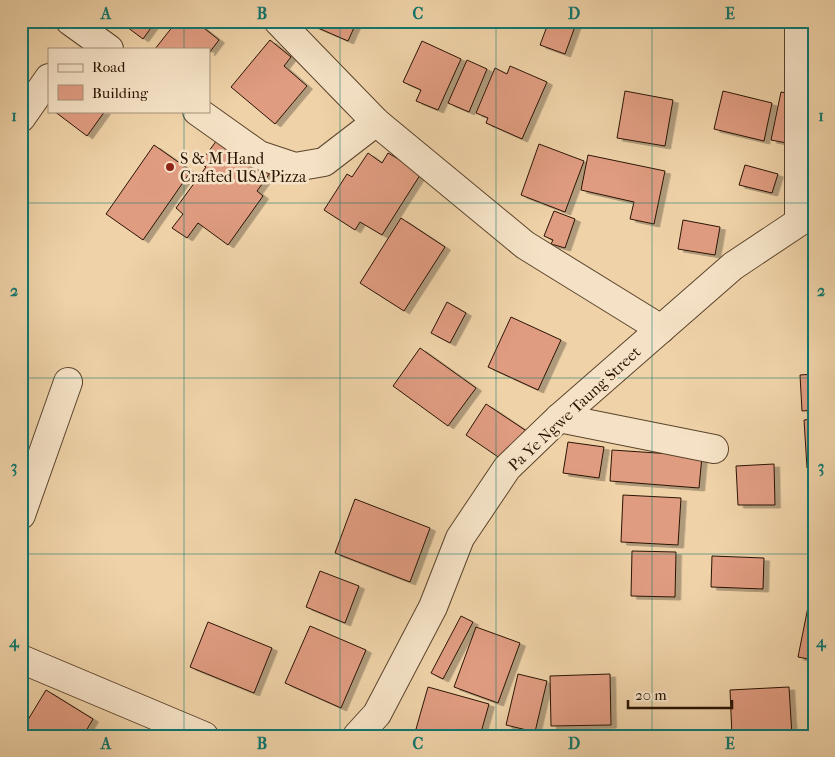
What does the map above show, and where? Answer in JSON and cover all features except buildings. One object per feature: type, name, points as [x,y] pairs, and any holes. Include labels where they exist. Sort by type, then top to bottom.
[{"type":"street","points":[[278,21],[376,122],[525,245],[661,329]]},
{"type":"street","points":[[799,21],[806,218]]},
{"type":"street","points":[[73,33],[107,48]]},
{"type":"street","points":[[21,118],[48,79]]},
{"type":"street","points":[[198,112],[259,155],[295,168],[324,162],[376,122]]},
{"type":"street","name":"Pa Ye Ngwe Taung Street","points":[[357,736],[377,714],[433,607],[460,538],[507,468],[559,418],[734,266],[806,218]]},
{"type":"street","points":[[21,515],[68,382]]},
{"type":"street","points":[[559,418],[714,450]]},
{"type":"street","points":[[21,659],[204,736]]},
{"type":"place","name":"S & M Hand Crafted USA Pizza","points":[[170,167]]}]
